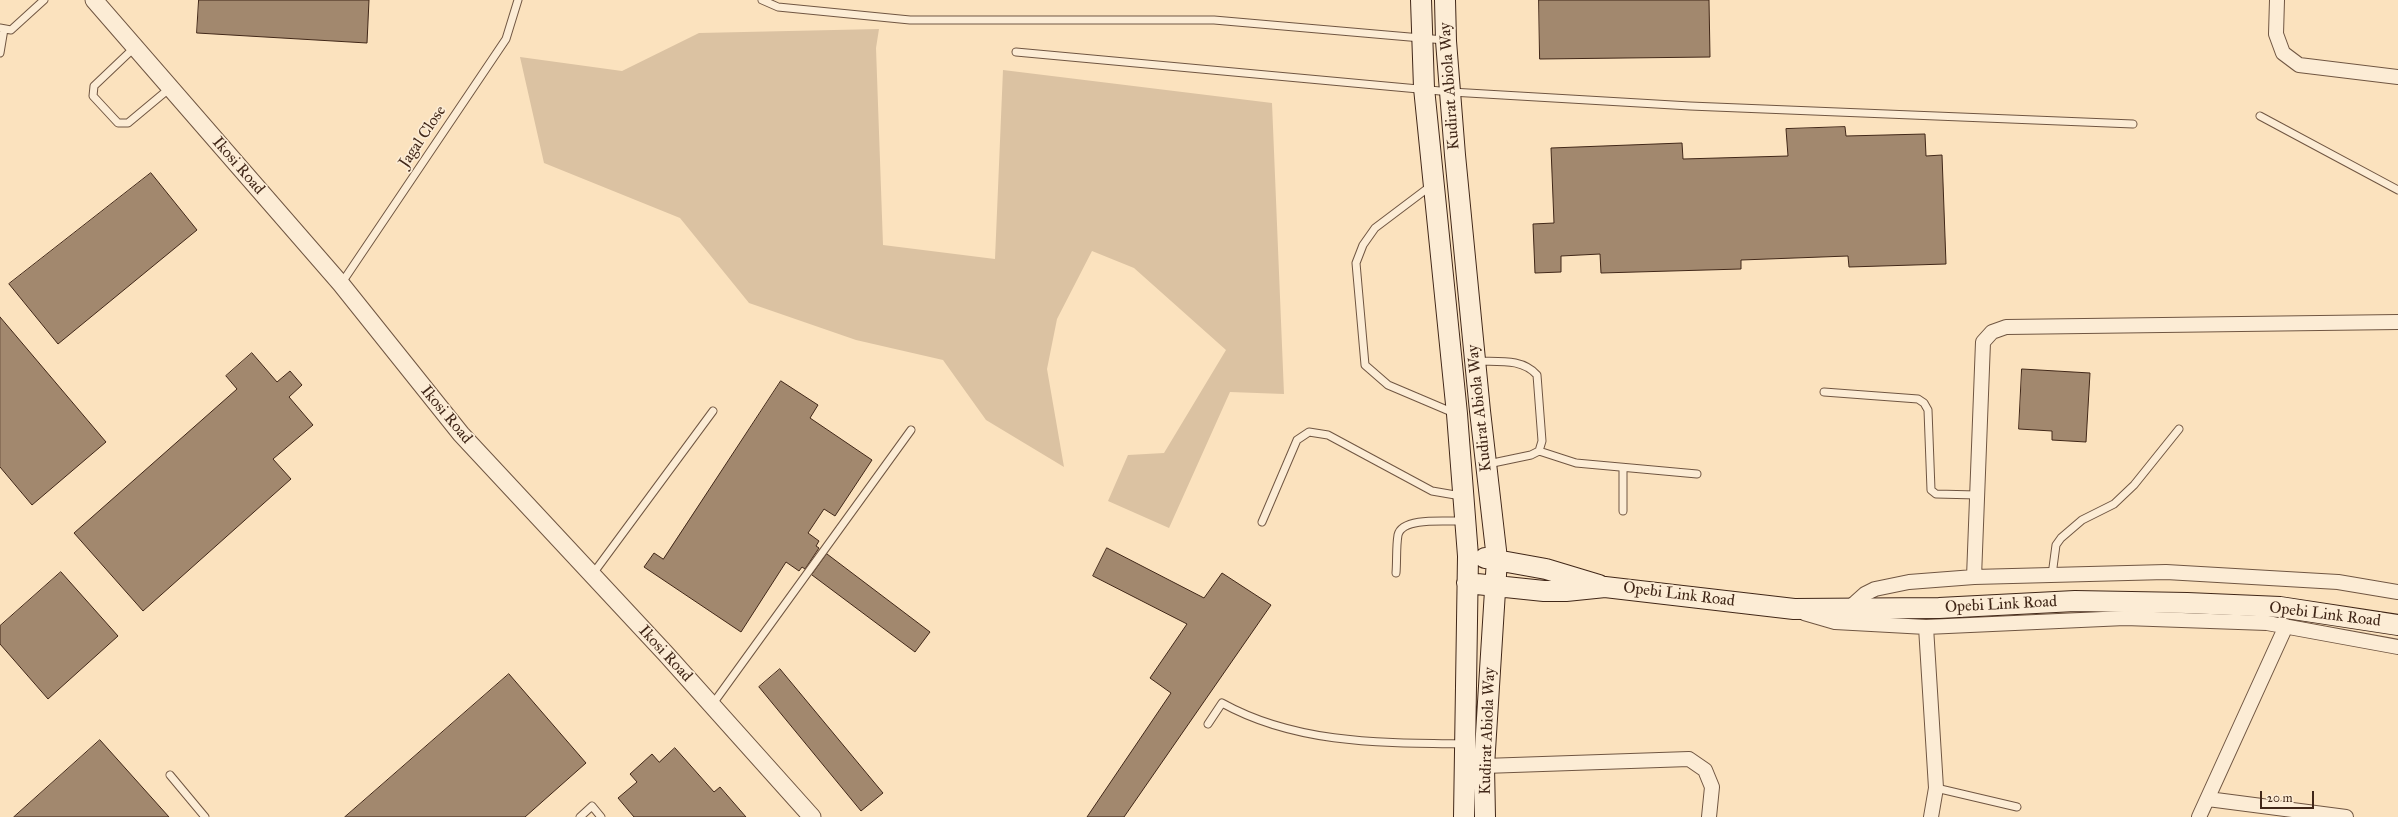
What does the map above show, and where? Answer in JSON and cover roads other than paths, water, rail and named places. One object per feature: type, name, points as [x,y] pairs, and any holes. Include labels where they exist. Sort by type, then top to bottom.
[{"type":"main road","name":"Kudirat Abiola Way","points":[[1422,0],[1424,88],[1432,185],[1457,414],[1468,556],[1464,817]]},
{"type":"main road","name":"Kudirat Abiola Way","points":[[1445,0],[1450,92],[1475,361],[1497,559],[1484,766],[1485,817]]},
{"type":"main road","name":"Opebi Link Road","points":[[1468,556],[1497,559],[1546,569],[1605,587],[1794,609],[1846,610],[1939,608],[2074,601],[2187,603],[2280,607],[2398,625]]},
{"type":"main road","name":"Opebi Link Road","points":[[1467,583],[1495,587],[1566,591],[1605,587]]},
{"type":"street","name":"Ikosi Road","points":[[94,0],[341,284],[460,434],[592,575],[812,817]]},
{"type":"street","points":[[2277,0],[2276,34],[2283,53],[2299,65],[2398,77]]},
{"type":"street","points":[[1974,577],[1983,342],[1992,332],[2006,327],[2398,322]]},
{"type":"street","points":[[1846,610],[1865,594],[1875,589],[1915,582],[1974,577],[2166,572],[2338,582],[2398,592]]},
{"type":"street","points":[[1794,609],[1836,622],[1926,628],[2125,618],[2267,623],[2398,647]]},
{"type":"street","points":[[2199,817],[2286,626]]},
{"type":"street","points":[[1926,628],[1936,788],[1931,817]]},
{"type":"street","points":[[1484,766],[1689,759],[1705,770],[1712,787],[1709,817]]},
{"type":"street","points":[[2208,799],[2346,817]]},
{"type":"lane","points":[[0,53],[2,29],[12,30],[44,0]]},
{"type":"lane","name":"Jagal Close","points":[[341,284],[506,39],[518,0]]},
{"type":"lane","points":[[762,0],[778,7],[910,20],[1214,20],[1446,40]]},
{"type":"lane","points":[[135,47],[94,86],[93,96],[118,123],[123,124],[128,123],[170,88]]},
{"type":"lane","points":[[1016,52],[1424,88],[1450,92],[1690,106],[2133,124]]},
{"type":"lane","points":[[2260,116],[2398,190]]},
{"type":"lane","points":[[1432,185],[1375,228],[1363,245],[1356,263],[1365,365],[1388,385],[1457,414]]},
{"type":"lane","points":[[1475,361],[1521,363],[1530,367],[1536,375],[1542,441],[1539,451]]},
{"type":"lane","points":[[1824,392],[1918,399],[1924,403],[1928,410],[1931,490],[1936,494],[1977,495]]},
{"type":"lane","points":[[592,575],[713,411]]},
{"type":"lane","points":[[2052,575],[2056,544],[2061,538],[2082,520],[2114,504],[2134,485],[2179,429]]},
{"type":"lane","points":[[712,706],[911,430]]},
{"type":"lane","points":[[1262,522],[1297,440],[1309,432],[1328,435],[1432,491],[1463,496]]},
{"type":"lane","points":[[1486,465],[1531,455],[1539,451],[1576,463],[1697,474]]},
{"type":"lane","points":[[1622,511],[1623,468]]},
{"type":"lane","points":[[1396,573],[1398,534],[1406,525],[1414,522],[1465,521]]},
{"type":"lane","points":[[1208,724],[1222,703],[1264,722],[1327,738],[1406,743],[1465,744]]},
{"type":"lane","points":[[170,775],[205,817]]},
{"type":"lane","points":[[1936,788],[2017,806]]},
{"type":"lane","points":[[580,817],[592,806],[601,817]]}]
